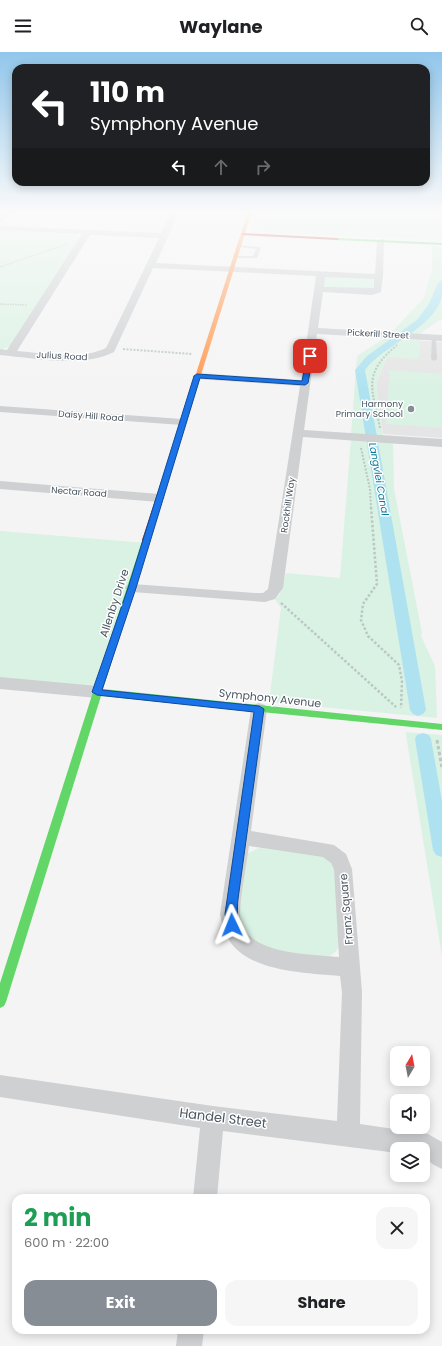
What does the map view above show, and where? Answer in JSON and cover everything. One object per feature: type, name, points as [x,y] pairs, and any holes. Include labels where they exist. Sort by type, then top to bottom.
[{"type":"street","points":[[5,353],[40,306],[62,271]]},
{"type":"street","points":[[112,348],[148,271]]},
{"type":"street","name":"Allenby Drive","points":[[0,1002],[97,692],[132,588],[182,422],[230,271]]},
{"type":"street","points":[[274,271],[379,277]]},
{"type":"street","points":[[319,290],[376,292],[379,289],[379,271]]},
{"type":"street","name":"Rockhill Way","points":[[272,595],[276,588],[321,274]]},
{"type":"street","name":"Pickerill Street","points":[[313,331],[438,338]]},
{"type":"street","name":"Julius Road","points":[[5,353],[90,358],[103,355],[112,348]]},
{"type":"street","points":[[197,376],[305,383]]},
{"type":"street","name":"Daisy Hill Road","points":[[0,409],[182,422]]},
{"type":"street","points":[[299,433],[442,442]]},
{"type":"street","name":"Nectar Road","points":[[0,486],[159,498]]},
{"type":"street","points":[[132,588],[255,598],[266,598],[272,595]]},
{"type":"street","points":[[0,683],[97,692]]},
{"type":"street","name":"Symphony Avenue","points":[[97,692],[439,726]]},
{"type":"street","points":[[259,709],[230,914],[232,925],[238,938],[248,947],[262,955],[275,959],[350,967]]},
{"type":"street","name":"Franz Square","points":[[240,837],[327,850],[335,854],[340,860],[350,967],[352,1011],[348,1134]]},
{"type":"street","name":"Handel Street","points":[[0,1086],[213,1118],[348,1134],[428,1146],[442,1157]]},
{"type":"street","points":[[204,1194],[213,1118]]},
{"type":"street","points":[[189,1346],[190,1334]]},
{"type":"lane","points":[[434,359],[438,338]]},
{"type":"path","points":[[0,304],[40,306]]},
{"type":"path","points":[[272,595],[401,712],[401,679],[398,663],[370,640],[360,623],[360,609],[366,597],[377,584],[370,489],[373,375],[376,365],[403,336]]},
{"type":"path","points":[[112,348],[204,354]]},
{"type":"path","points":[[436,739],[442,768]]},
{"type":"shaded area","name":"Harmony Primary School","points":[[410,340],[442,342],[442,438],[383,434],[376,384],[387,357]]},
{"type":"green space","points":[[0,271],[59,271],[11,346],[0,350]]},
{"type":"green space","points":[[431,271],[442,271],[442,320],[439,320],[420,334],[391,333],[424,298]]},
{"type":"green space","points":[[327,276],[373,279],[375,281],[375,288],[325,288],[323,286],[324,278]]},
{"type":"green space","points":[[385,338],[420,340],[419,359],[387,357],[376,384],[383,436],[351,434],[357,356]]},
{"type":"green space","points":[[390,370],[442,374],[442,428],[386,424]]},
{"type":"green space","points":[[351,439],[393,441],[394,489],[422,633],[421,636],[435,666],[437,718],[269,702],[281,608],[275,599],[280,594],[286,573],[340,578]]},
{"type":"green space","points":[[0,531],[146,543],[97,692],[0,683]]},
{"type":"green space","points":[[406,732],[442,735],[442,956],[406,735]]},
{"type":"green space","points":[[259,848],[323,856],[334,866],[340,944],[332,955],[327,957],[269,952],[242,933],[236,916],[246,854]]},
{"type":"waterway","name":"Langvlei Canal","points":[[418,710],[360,370],[371,358],[403,336],[420,322],[434,305],[439,295],[442,283]]},
{"type":"waterway","name":"Langvlei Canal","points":[[423,739],[442,850]]},
{"type":"traffic: fast","points":[[0,1002],[146,540]]},
{"type":"traffic: fast","points":[[97,692],[442,727]]},
{"type":"traffic: slow","points":[[174,452],[231,271]]},
{"type":"traffic: jam","points":[[146,540],[174,452]]},
{"type":"place","name":"Harmony Primary School","points":[[411,409]]},
{"type":"route","points":[[232,925],[230,914],[259,709],[97,692],[132,588],[197,376],[305,383],[310,356]]}]
